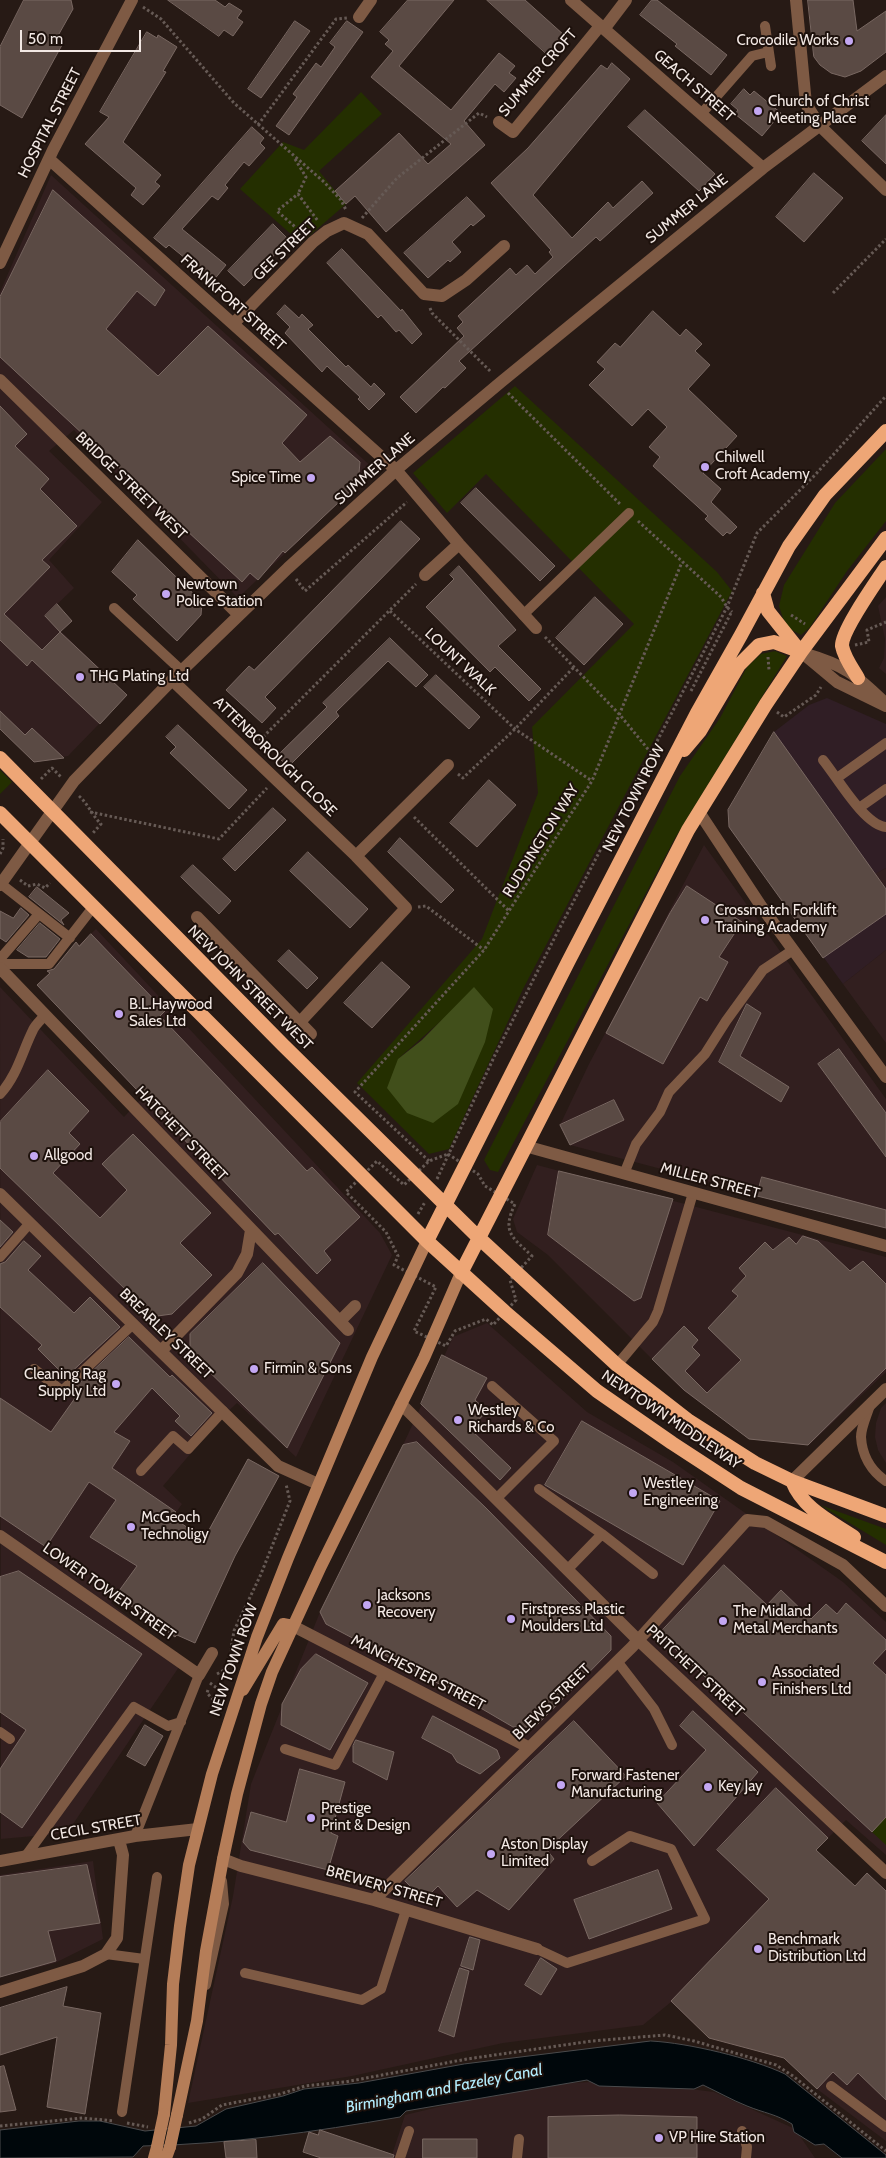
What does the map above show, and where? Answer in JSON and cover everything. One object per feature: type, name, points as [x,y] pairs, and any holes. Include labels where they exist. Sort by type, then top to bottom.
[{"type":"highway","name":"NEW TOWN ROW","points":[[427,1241],[464,1164],[666,772],[789,546],[825,495],[886,431]]},
{"type":"highway","points":[[0,813],[460,1273],[699,812],[766,704],[801,652],[886,538]]},
{"type":"highway","points":[[858,678],[848,662],[842,646],[843,638],[886,567]]},
{"type":"highway","points":[[763,593],[768,611],[801,652]]},
{"type":"highway","points":[[666,772],[700,731],[739,665],[759,646],[774,642],[801,652]]},
{"type":"highway","name":"NEW JOHN STREET WEST","points":[[0,758],[276,1038],[479,1238]]},
{"type":"highway","name":"NEWTOWN MIDDLEWAY","points":[[479,1238],[617,1365],[689,1421],[755,1463],[792,1481],[886,1516]]},
{"type":"highway","name":"NEWTOWN MIDDLEWAY","points":[[460,1273],[597,1391],[672,1443],[741,1488],[886,1560]]},
{"type":"highway","points":[[792,1481],[797,1494],[805,1504],[886,1560]]},
{"type":"main road","name":"NEW TOWN ROW","points":[[175,2117],[171,2045],[172,1984],[189,1866],[212,1774],[257,1637],[318,1484],[372,1357],[427,1241]]},
{"type":"main road","points":[[168,2152],[197,2021],[206,1951],[222,1863],[237,1794],[261,1704],[272,1672],[293,1626],[432,1339],[460,1273]]},
{"type":"main road","points":[[236,1701],[283,1624],[293,1626]]},
{"type":"main road","points":[[155,2152],[175,2117]]},
{"type":"street","name":"HOSPITAL STREET","points":[[0,263],[49,159],[132,0]]},
{"type":"street","points":[[359,17],[371,0]]},
{"type":"street","name":"GEACH STREET","points":[[571,0],[763,168]]},
{"type":"street","points":[[602,28],[626,0]]},
{"type":"street","points":[[796,0],[806,104],[820,126],[886,190]]},
{"type":"street","name":"SUMMER CROFT","points":[[499,122],[513,132],[602,28]]},
{"type":"street","name":"SUMMER LANE","points":[[0,885],[71,787],[172,680],[288,568],[396,470],[500,383],[763,168],[886,76]]},
{"type":"street","name":"FRANKFORT STREET","points":[[49,159],[396,470],[459,544],[536,628]]},
{"type":"street","name":"GEE STREET","points":[[233,324],[313,242],[327,231],[344,223],[354,227]]},
{"type":"street","points":[[354,227],[368,234],[424,294],[442,296],[466,280],[504,246]]},
{"type":"street","name":"BRIDGE STREET WEST","points":[[0,380],[239,615]]},
{"type":"street","points":[[425,575],[459,544]]},
{"type":"street","points":[[801,652],[834,662],[858,678],[886,705]]},
{"type":"street","points":[[801,652],[837,682],[886,705]]},
{"type":"street","name":"ATTENBOROUGH CLOSE","points":[[172,680],[246,753],[356,856],[406,908]]},
{"type":"street","points":[[356,856],[448,765]]},
{"type":"street","points":[[699,812],[761,906],[886,1077]]},
{"type":"street","points":[[300,1022],[406,908]]},
{"type":"street","points":[[197,916],[311,1034]]},
{"type":"street","name":"HATCHETT STREET","points":[[0,968],[344,1325],[355,1306]]},
{"type":"street","name":"MILLER STREET","points":[[525,1146],[886,1246]]},
{"type":"street","name":"BREARLEY STREET","points":[[0,1194],[278,1466],[318,1484]]},
{"type":"street","points":[[161,1351],[237,1272],[247,1254],[251,1230]]},
{"type":"street","points":[[792,1481],[886,1389]]},
{"type":"street","name":"PRITCHETT STREET","points":[[400,1404],[638,1640],[886,1873]]},
{"type":"street","name":"BLEWS STREET","points":[[374,1900],[638,1640],[746,1520],[766,1522],[843,1565],[886,1606]]},
{"type":"street","name":"LOWER TOWER STREET","points":[[0,1536],[199,1675]]},
{"type":"street","name":"MANCHESTER STREET","points":[[293,1626],[528,1747]]},
{"type":"street","points":[[199,1675],[212,1653]]},
{"type":"street","name":"CECIL STREET","points":[[0,1861],[135,1836],[198,1829]]},
{"type":"street","points":[[0,1992],[83,1966],[106,1954],[117,1938],[123,1855],[119,1840]]},
{"type":"street","name":"BREWERY STREET","points":[[222,1863],[241,1866],[374,1900],[537,1948]]},
{"type":"lane","points":[[765,26],[770,66]]},
{"type":"lane","points":[[702,113],[752,56],[768,52]]},
{"type":"lane","points":[[523,615],[629,513]]},
{"type":"lane","points":[[114,608],[182,671]]},
{"type":"lane","points":[[837,778],[886,743]]},
{"type":"lane","points":[[823,760],[859,808],[879,827],[886,827]]},
{"type":"lane","points":[[859,808],[886,789]]},
{"type":"lane","points":[[0,885],[70,938]]},
{"type":"lane","points":[[0,964],[49,964],[94,906]]},
{"type":"lane","points":[[0,959],[39,914]]},
{"type":"lane","points":[[624,1174],[636,1144],[660,1112],[669,1092],[705,1054],[726,1021],[764,970],[793,950]]},
{"type":"lane","points":[[0,1094],[7,1086],[19,1064],[33,1028],[45,1015]]},
{"type":"lane","points":[[617,1365],[652,1322],[662,1301],[693,1193]]},
{"type":"lane","points":[[0,1257],[30,1223]]},
{"type":"lane","points":[[34,1369],[62,1392],[132,1324]]},
{"type":"lane","points":[[492,1386],[554,1441],[496,1499]]},
{"type":"lane","points":[[870,1406],[861,1436],[865,1458],[878,1476],[886,1482]]},
{"type":"lane","points":[[141,1472],[174,1436],[188,1449],[223,1411]]},
{"type":"lane","points":[[538,1490],[602,1534],[653,1574]]},
{"type":"lane","points":[[567,1570],[602,1534]]},
{"type":"lane","points":[[617,1661],[654,1709],[672,1745]]},
{"type":"lane","points":[[285,1749],[335,1765],[384,1674]]},
{"type":"lane","points":[[135,1836],[199,1675]]},
{"type":"lane","points":[[24,1857],[134,1707],[168,1726],[181,1722]]},
{"type":"lane","points":[[0,1732],[10,1739]]},
{"type":"lane","points":[[537,1948],[567,1963],[705,1919],[671,1849],[630,1836],[592,1861]]},
{"type":"lane","points":[[122,2112],[158,1877]]},
{"type":"lane","points":[[244,1973],[362,2000],[381,1989],[406,1910]]},
{"type":"lane","points":[[106,1954],[144,1959]]},
{"type":"lane","points":[[831,2086],[886,2127]]},
{"type":"lane","points":[[400,2158],[409,2131]]},
{"type":"lane","points":[[742,2132],[747,2147],[746,2158]]},
{"type":"lane","points":[[517,2158],[518,2139]]},
{"type":"path","points":[[132,0],[161,19],[234,103],[324,182],[341,200],[354,227],[397,178],[479,114],[499,122]]},
{"type":"path","points":[[258,125],[336,19],[359,17]]},
{"type":"path","points":[[292,154],[306,177],[298,194],[277,211],[313,242]]},
{"type":"path","points":[[298,194],[327,231]]},
{"type":"path","points":[[833,293],[886,239]]},
{"type":"path","points":[[424,294],[432,313],[500,383],[629,513],[721,597],[727,608],[748,624]]},
{"type":"path","points":[[493,1325],[486,1319],[455,1331],[446,1346],[414,1331],[436,1287],[394,1265],[398,1256],[386,1232],[346,1192],[377,1160],[404,1185],[429,1161],[448,1154],[554,937],[727,608],[757,533],[815,476],[886,396]]},
{"type":"path","points":[[288,568],[305,592],[416,494]]},
{"type":"path","name":"RUDDINGTON WAY","points":[[429,1161],[355,1092],[484,950],[592,781],[682,562]]},
{"type":"path","points":[[246,753],[425,575]]},
{"type":"path","name":"LOUNT WALK","points":[[390,611],[515,729],[592,781]]},
{"type":"path","points":[[687,698],[732,611]]},
{"type":"path","points":[[777,623],[789,614],[816,631]]},
{"type":"path","points":[[842,646],[868,642],[867,630],[886,622]]},
{"type":"path","points":[[536,628],[575,666],[620,715],[656,759],[660,750]]},
{"type":"path","points":[[448,765],[463,778],[515,729],[575,666]]},
{"type":"path","points":[[71,787],[86,803],[90,812],[219,839],[275,779]]},
{"type":"path","points":[[404,808],[509,911]]},
{"type":"path","points":[[0,836],[4,840],[0,854]]},
{"type":"path","points":[[406,908],[426,906],[484,950]]},
{"type":"path","points":[[448,1154],[478,1174],[485,1186],[515,1204],[508,1219],[509,1228],[513,1238],[532,1256]]},
{"type":"path","points":[[199,1675],[236,1701]]},
{"type":"path","points":[[175,2117],[202,2119],[222,2105],[280,2094],[305,2086],[345,2082],[467,2058],[592,2041],[665,2035],[776,2065],[793,2076],[886,2151]]},
{"type":"path","points":[[0,2126],[101,2118],[145,2127],[153,2126]]},
{"type":"shaded area","points":[[51,175],[374,469],[238,598],[74,430],[49,451],[102,502],[49,560],[74,588],[45,616],[127,695],[68,756],[34,762],[0,729],[0,292]]},
{"type":"shaded area","points":[[886,597],[886,674],[879,668],[884,658],[885,639],[878,606]]},
{"type":"shaded area","points":[[827,698],[886,724],[886,868],[876,874],[886,888],[886,950],[843,984],[729,827],[728,810],[774,732],[809,705]]},
{"type":"shaded area","points":[[704,845],[886,1099],[886,1228],[570,1145],[560,1125],[589,1064]]},
{"type":"shaded area","points":[[886,868],[886,888],[875,874]]},
{"type":"shaded area","points":[[96,929],[380,1233],[392,1255],[296,1457],[237,1403],[220,1419],[163,1486],[182,1504],[111,1603],[183,1661],[67,1833],[1,1839],[0,987],[124,1117],[143,1097],[37,985]]},
{"type":"shaded area","points":[[886,950],[886,1043],[843,984]]},
{"type":"shaded area","points":[[537,1165],[886,1257],[886,1372],[809,1445],[749,1439],[683,1390],[548,1255],[517,1232],[513,1219]]},
{"type":"shaded area","points":[[487,1323],[587,1412],[673,1462],[843,1582],[886,1622],[886,1855],[846,1820],[816,1850],[855,1886],[867,1873],[886,1891],[886,2141],[817,2089],[784,2058],[709,2038],[671,2002],[643,2025],[503,2043],[352,2076],[188,2103],[233,1896],[251,1784],[320,1612],[403,1445],[453,1337]]},
{"type":"shaded area","points":[[886,1403],[886,1463],[878,1450],[875,1437],[876,1423],[881,1408]]},
{"type":"shaded area","points":[[93,1861],[103,1939],[55,1963],[0,1977],[0,1875]]},
{"type":"shaded area","points":[[620,2080],[714,2092],[795,2129],[815,2158],[391,2158],[405,2115],[526,2086]]},
{"type":"green space","points":[[361,92],[382,114],[319,171],[346,204],[301,243],[240,189],[283,142],[304,150]]},
{"type":"green space","points":[[515,386],[717,572],[732,591],[523,989],[449,1149],[429,1154],[357,1083],[482,939],[538,793],[532,727],[634,624],[486,474],[447,513],[413,473]],"holes":[[[493,1009],[398,1059],[442,1020]]]},
{"type":"green space","points":[[886,449],[886,521],[847,571],[810,627],[801,635],[790,629],[783,618],[779,606],[784,585],[835,503]]},
{"type":"green space","points":[[775,651],[787,656],[675,838],[498,1172],[490,1170],[484,1160],[680,776],[720,718],[747,667],[761,654]]},
{"type":"green space","points":[[0,770],[12,782],[0,794]]},
{"type":"green space","points":[[474,987],[493,1009],[485,1042],[458,1104],[433,1123],[407,1113],[387,1088],[398,1059],[422,1040]]},
{"type":"green space","points":[[820,1505],[886,1529],[886,1545]]},
{"type":"green space","points":[[886,1817],[886,1845],[872,1832]]},
{"type":"water","name":"Birmingham and Fazeley Canal","points":[[651,2041],[720,2052],[755,2062],[785,2074],[886,2155],[886,2158],[842,2158],[824,2144],[815,2145],[794,2132],[792,2124],[741,2104],[703,2085],[694,2089],[599,2086],[587,2080],[406,2111],[400,2117],[336,2128],[208,2143],[143,2146],[133,2157],[0,2158],[0,2130],[79,2121],[100,2121],[145,2131],[196,2126],[226,2109],[283,2096],[304,2089],[359,2083],[464,2064]]},
{"type":"building","points":[[24,0],[71,0],[73,9],[55,41],[62,45],[22,118],[0,105],[0,47]]},
{"type":"building","points":[[168,0],[215,0],[225,7],[229,3],[242,11],[237,18],[243,22],[233,36],[224,30],[219,36]]},
{"type":"building","points":[[408,0],[454,0],[399,66],[451,110],[499,53],[515,66],[509,73],[516,78],[504,92],[495,84],[464,121],[485,145],[386,232],[355,196],[346,204],[335,191],[399,133],[428,164],[451,144],[371,77],[393,51],[385,44],[389,40],[380,32]]},
{"type":"building","points":[[487,0],[525,0],[564,35],[547,54]]},
{"type":"building","points":[[652,0],[657,0],[727,55],[711,75],[675,46],[677,44],[640,15]]},
{"type":"building","name":"Crocodile Works","points":[[808,0],[853,0],[857,31],[886,11],[886,52],[861,71],[845,77],[831,73],[820,65],[814,57]]},
{"type":"building","points":[[295,21],[310,31],[261,98],[248,89]]},
{"type":"building","points":[[347,21],[363,32],[289,135],[276,126],[297,97],[293,94],[316,63],[321,67],[335,47],[330,43]]},
{"type":"building","points":[[147,32],[157,38],[158,35],[177,47],[163,71],[166,72],[123,142],[161,175],[155,182],[160,186],[143,205],[131,195],[136,188],[85,144],[109,117],[100,112]]},
{"type":"building","points":[[612,63],[630,79],[533,195],[572,238],[608,202],[613,208],[642,181],[653,193],[600,241],[596,237],[459,361],[466,368],[416,413],[400,397],[464,336],[457,328],[463,322],[458,316],[510,268],[516,275],[527,265],[535,274],[553,257],[549,252],[551,250],[491,183],[528,148],[601,65],[607,69]]},
{"type":"building","name":"Church of Christ Meeting Place","points":[[744,89],[750,95],[754,91],[781,113],[762,136],[735,114],[738,110],[731,104]]},
{"type":"building","points":[[645,110],[715,174],[699,191],[628,127]]},
{"type":"building","points":[[886,115],[886,164],[862,141]]},
{"type":"building","points":[[252,127],[264,138],[260,143],[265,148],[249,166],[244,162],[225,185],[228,188],[218,200],[212,196],[182,229],[226,265],[213,281],[169,245],[166,248],[154,238]]},
{"type":"building","points":[[814,173],[843,198],[804,242],[776,217]]},
{"type":"building","points":[[53,190],[165,290],[155,306],[137,291],[106,329],[158,376],[208,326],[307,415],[282,443],[300,462],[330,436],[360,462],[358,484],[285,553],[283,551],[258,580],[250,573],[242,582],[0,357],[0,297]]},
{"type":"building","points":[[467,197],[485,216],[473,226],[471,224],[452,242],[461,252],[450,262],[448,260],[428,278],[404,253]]},
{"type":"building","points":[[273,224],[289,240],[244,286],[228,271]]},
{"type":"building","points":[[342,249],[401,311],[402,309],[422,334],[412,344],[399,330],[396,332],[381,315],[378,318],[327,263]]},
{"type":"building","points":[[285,305],[299,318],[302,314],[313,325],[308,329],[346,367],[348,365],[371,387],[374,383],[385,394],[369,410],[358,399],[360,397],[327,366],[322,372],[285,333],[290,327],[277,314]]},
{"type":"building","points":[[653,311],[680,336],[686,329],[702,344],[695,351],[710,365],[688,389],[737,436],[703,473],[721,489],[711,502],[737,527],[730,534],[727,532],[723,536],[705,519],[708,516],[653,466],[660,457],[649,447],[667,427],[648,409],[632,426],[589,385],[605,369],[597,362],[615,343],[620,347]]},
{"type":"building","points":[[0,406],[27,434],[15,446],[49,479],[40,489],[77,526],[42,560],[50,567],[4,614],[42,650],[60,632],[127,695],[100,724],[32,660],[27,666],[0,640]]},
{"type":"building","points":[[476,488],[555,566],[540,581],[461,503]]},
{"type":"building","points":[[401,521],[420,539],[265,697],[276,708],[262,723],[226,690],[249,666],[254,670]]},
{"type":"building","name":"Newtown Police Station","points":[[138,540],[202,602],[201,615],[177,641],[133,599],[137,595],[112,572]]},
{"type":"building","points":[[459,566],[516,630],[498,646],[541,689],[529,701],[495,667],[490,672],[426,607],[454,579],[450,575]]},
{"type":"building","points":[[595,597],[623,624],[584,665],[556,638]]},
{"type":"building","points":[[57,604],[72,621],[60,632],[45,616]]},
{"type":"building","points":[[390,638],[428,675],[416,687],[388,661],[336,712],[339,716],[288,767],[277,756],[327,707],[323,703]]},
{"type":"building","points":[[436,675],[480,717],[469,729],[424,687]]},
{"type":"building","points":[[0,711],[25,735],[32,728],[64,758],[34,762],[0,729]]},
{"type":"building","points":[[178,725],[247,790],[229,809],[170,753],[176,747],[166,737]]},
{"type":"building","points":[[774,732],[886,889],[886,914],[823,958],[729,827],[728,810]]},
{"type":"building","points":[[489,780],[516,805],[477,847],[450,823]]},
{"type":"building","points":[[273,808],[286,820],[235,871],[223,859]]},
{"type":"building","points":[[400,838],[454,890],[441,903],[388,852]]},
{"type":"building","points":[[308,852],[368,909],[350,928],[290,871]]},
{"type":"building","points":[[193,865],[231,901],[219,914],[181,877]]},
{"type":"building","points":[[687,886],[742,922],[719,957],[728,962],[707,1001],[700,997],[663,1064],[606,1033],[670,913]]},
{"type":"building","points":[[37,887],[69,913],[61,920],[64,925],[29,897]]},
{"type":"building","points":[[21,908],[29,915],[6,942],[0,938],[0,911],[13,918]]},
{"type":"building","points":[[40,923],[60,939],[46,957],[28,957],[17,950]]},
{"type":"building","points":[[91,934],[165,1011],[160,1016],[307,1171],[312,1167],[360,1217],[324,1251],[331,1260],[317,1274],[278,1233],[275,1235],[37,985],[50,973],[47,971],[54,969],[76,942],[79,946]]},
{"type":"building","points":[[289,950],[318,978],[307,989],[278,961]]},
{"type":"building","points":[[382,962],[410,987],[372,1028],[344,1003]]},
{"type":"building","points":[[747,1004],[761,1013],[740,1056],[789,1087],[781,1102],[719,1062]]},
{"type":"building","points":[[839,1049],[886,1113],[886,1157],[818,1064]]},
{"type":"building","points":[[48,1070],[89,1111],[69,1133],[80,1144],[53,1173],[100,1218],[127,1190],[102,1164],[133,1134],[211,1213],[180,1243],[212,1275],[172,1314],[150,1317],[126,1290],[0,1168],[0,1122]]},
{"type":"building","points":[[614,1100],[624,1120],[570,1145],[560,1125]]},
{"type":"building","points":[[559,1171],[673,1199],[641,1298],[634,1301],[548,1235]]},
{"type":"building","points":[[762,1177],[886,1210],[886,1228],[757,1196]]},
{"type":"building","points":[[0,1220],[13,1232],[0,1247]]},
{"type":"building","points":[[803,1236],[818,1241],[850,1271],[863,1261],[886,1284],[886,1368],[808,1445],[749,1439],[684,1390],[652,1359],[684,1326],[698,1340],[692,1347],[700,1355],[685,1371],[707,1393],[741,1360],[708,1328],[738,1296],[732,1291],[746,1276],[739,1268],[765,1242],[773,1250],[789,1237],[796,1244]]},
{"type":"building","points":[[24,1241],[41,1256],[28,1270],[74,1313],[90,1297],[120,1327],[66,1377],[38,1349],[42,1345],[0,1307],[0,1264],[5,1262]]},
{"type":"building","name":"Firmin & Sons","points":[[263,1263],[340,1343],[287,1448],[190,1353],[190,1334]]},
{"type":"building","points":[[129,1337],[170,1377],[172,1375],[212,1413],[191,1436],[175,1421],[180,1416],[152,1388],[114,1432],[130,1441],[112,1468],[176,1512],[172,1517],[204,1539],[248,1459],[279,1476],[235,1556],[195,1643],[177,1635],[175,1637],[116,1595],[137,1566],[90,1537],[116,1500],[89,1482],[46,1547],[0,1516],[0,1398],[51,1432],[80,1391],[76,1387]]},
{"type":"building","name":"Westley Richards & Co","points":[[442,1355],[487,1378],[475,1400],[487,1411],[470,1429],[511,1468],[500,1480],[421,1404]]},
{"type":"building","name":"Westley Engineering","points":[[582,1421],[720,1501],[683,1565],[545,1485]]},
{"type":"building","name":"Firstpress Plastic Moulders Ltd","points":[[417,1442],[486,1508],[611,1636],[611,1650],[535,1727],[513,1727],[443,1686],[326,1624],[320,1612],[403,1445]]},
{"type":"building","points":[[724,1565],[767,1605],[781,1590],[811,1619],[826,1604],[837,1614],[846,1603],[886,1640],[886,1649],[873,1663],[886,1675],[886,1817],[872,1832],[659,1634]]},
{"type":"building","points":[[19,1571],[142,1654],[22,1828],[0,1812],[0,1769],[26,1730],[0,1712],[0,1577]]},
{"type":"building","points":[[316,1654],[368,1683],[330,1750],[281,1725],[282,1704],[301,1669]]},
{"type":"building","name":"Key Jay","points":[[693,1711],[758,1772],[694,1846],[657,1803],[706,1750],[680,1726]]},
{"type":"building","points":[[433,1716],[497,1750],[500,1758],[480,1774],[457,1762],[452,1754],[422,1738]]},
{"type":"building","points":[[574,1721],[626,1776],[547,1850],[554,1859],[509,1910],[477,1890],[457,1907],[438,1886],[424,1900],[405,1881]]},
{"type":"building","points":[[145,1725],[163,1736],[145,1766],[127,1756]]},
{"type":"building","points":[[356,1740],[394,1752],[387,1780],[353,1762],[353,1746]]},
{"type":"building","name":"Prestige Print & Design","points":[[300,1769],[345,1782],[331,1833],[338,1836],[328,1870],[250,1850],[243,1842],[251,1812],[286,1822]]},
{"type":"building","points":[[776,1788],[828,1838],[816,1850],[855,1886],[867,1873],[886,1891],[886,2100],[858,2073],[847,2085],[833,2072],[817,2089],[784,2058],[709,2038],[671,2001],[769,1899],[717,1850]]},
{"type":"building","points":[[87,1865],[100,1923],[48,1931],[56,1961],[0,1977],[0,1877]]},
{"type":"building","points":[[658,1870],[672,1909],[589,1939],[574,1900]]},
{"type":"building","points":[[470,1937],[480,1940],[473,1970],[461,1966]]},
{"type":"building","points":[[541,1958],[557,1969],[541,1995],[525,1985]]},
{"type":"building","points":[[460,1968],[469,1971],[454,2037],[439,2031]]},
{"type":"building","points":[[67,1987],[63,2006],[101,2013],[85,2114],[47,2107],[57,2037],[0,2055],[0,2008]]},
{"type":"building","points":[[4,2066],[16,2110],[0,2112],[0,2067]]},
{"type":"building","points":[[620,2115],[697,2117],[697,2158],[548,2158],[548,2117]]},
{"type":"building","points":[[320,2130],[394,2155],[393,2158],[321,2158],[303,2152],[309,2132],[318,2135]]},
{"type":"building","points":[[423,2139],[477,2139],[477,2158],[423,2158]]},
{"type":"building","points":[[256,2140],[257,2158],[226,2158],[224,2142]]},
{"type":"place","name":"Crocodile Works","points":[[849,41]]},
{"type":"place","name":"Church of Christ Meeting Place","points":[[758,111]]},
{"type":"place","name":"Chilwell Croft Academy","points":[[705,467]]},
{"type":"place","name":"Spice Time","points":[[311,478]]},
{"type":"place","name":"Newtown Police Station","points":[[166,594]]},
{"type":"place","name":"THG Plating Ltd","points":[[80,677]]},
{"type":"place","name":"Crossmatch Forklift Training Academy","points":[[705,920]]},
{"type":"place","name":"B.L.Haywood Sales Ltd","points":[[119,1014]]},
{"type":"place","name":"Allgood","points":[[34,1156]]},
{"type":"place","name":"Firmin & Sons","points":[[254,1369]]},
{"type":"place","name":"Cleaning Rag Supply Ltd","points":[[116,1384]]},
{"type":"place","name":"Westley Richards & Co","points":[[458,1420]]},
{"type":"place","name":"Westley Engineering","points":[[633,1493]]},
{"type":"place","name":"McGeoch Technoligy","points":[[131,1527]]},
{"type":"place","name":"Jacksons Recovery","points":[[367,1605]]},
{"type":"place","name":"Firstpress Plastic Moulders Ltd","points":[[511,1619]]},
{"type":"place","name":"The Midland Metal Merchants","points":[[723,1621]]},
{"type":"place","name":"Associated Finishers Ltd","points":[[762,1682]]},
{"type":"place","name":"Forward Fastener Manufacturing","points":[[561,1785]]},
{"type":"place","name":"Key Jay","points":[[708,1787]]},
{"type":"place","name":"Prestige Print & Design","points":[[311,1818]]},
{"type":"place","name":"Aston Display Limited","points":[[491,1854]]},
{"type":"place","name":"Benchmark Distribution Ltd","points":[[758,1949]]},
{"type":"place","name":"VP Hire Station","points":[[659,2138]]}]
